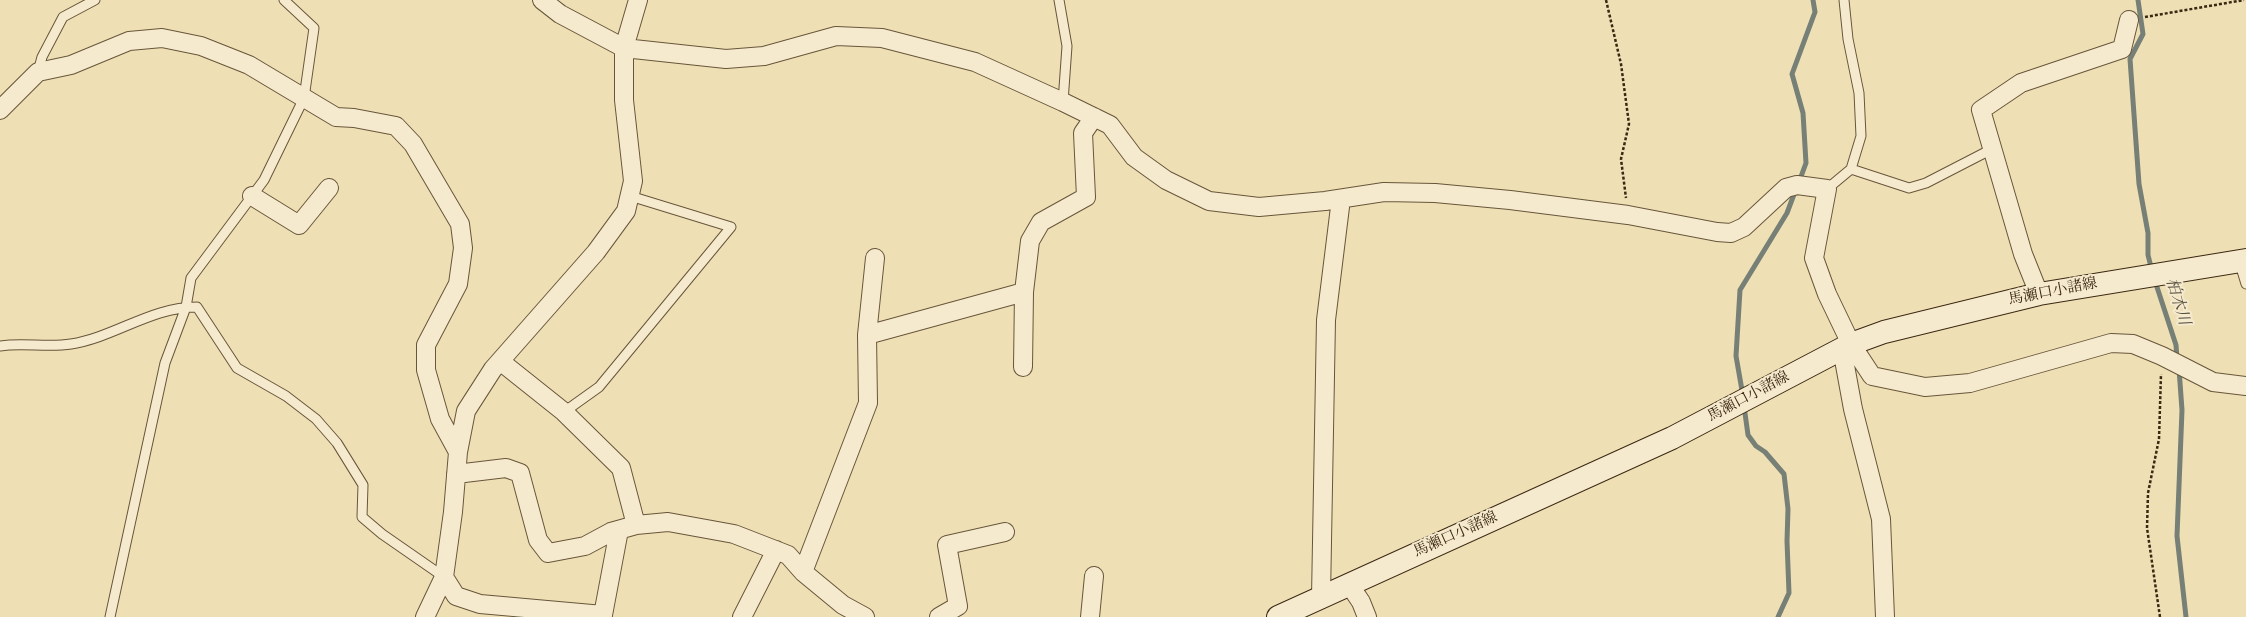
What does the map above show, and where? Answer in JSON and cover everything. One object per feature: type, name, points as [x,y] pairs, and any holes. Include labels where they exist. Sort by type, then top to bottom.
[{"type":"main road","name":"馬瀬口小諸線","points":[[1278,617],[1672,438],[1847,347],[1884,332],[2039,294],[2243,260]]},
{"type":"street","points":[[542,0],[560,14],[624,48],[726,58],[764,56],[836,36],[882,38],[975,62],[1110,125],[1134,157],[1166,180],[1209,201],[1259,206],[1342,199],[1384,192],[1435,193],[1628,214],[1717,232],[1731,233],[1744,226],[1786,188],[1797,185],[1827,189],[1814,258],[1847,347],[1853,409],[1881,519],[1885,617]]},
{"type":"street","points":[[425,617],[444,577],[458,452],[466,411],[500,361],[596,252],[626,211],[633,181],[624,100],[624,48],[638,0]]},
{"type":"street","points":[[2039,294],[2023,254],[1981,110],[2021,83],[2122,49],[2129,20]]},
{"type":"street","points":[[0,110],[38,72],[71,65],[129,41],[162,38],[201,46],[249,65],[336,116],[396,126],[413,144],[460,224],[463,248],[458,284],[426,345],[426,370],[440,419],[458,452]]},
{"type":"street","points":[[1023,367],[1024,292],[1030,241],[1041,222],[1086,197],[1083,133],[1094,117]]},
{"type":"street","points":[[252,196],[299,225],[329,188]]},
{"type":"street","points":[[1321,597],[1326,320],[1342,199]]},
{"type":"street","points":[[803,572],[868,403],[867,335],[875,258]]},
{"type":"street","points":[[867,335],[1024,292]]},
{"type":"street","points":[[1847,347],[1872,376],[1925,387],[1970,383],[2111,342],[2133,344],[2162,356],[2213,382],[2246,386]]},
{"type":"street","points":[[444,577],[456,596],[480,604],[603,615],[627,527],[621,468],[564,412],[500,361]]},
{"type":"street","points":[[456,474],[506,468],[520,473],[538,540],[548,553],[585,546],[611,532],[627,527],[668,522],[734,534],[788,555],[803,572],[843,605],[865,617]]},
{"type":"street","points":[[939,617],[958,606],[947,545],[1005,532]]},
{"type":"street","points":[[742,617],[776,550]]},
{"type":"street","points":[[1090,617],[1094,576]]},
{"type":"street","points":[[1349,584],[1361,602],[1367,617]]},
{"type":"lane","points":[[38,72],[42,57],[63,17],[95,0]]},
{"type":"lane","points":[[110,617],[165,363],[186,307],[191,278],[264,180],[304,98],[314,28],[284,0]]},
{"type":"lane","points":[[1059,0],[1067,46],[1063,102]]},
{"type":"lane","points":[[1827,189],[1851,169],[1862,136],[1859,93],[1848,39],[1844,0]]},
{"type":"lane","points":[[1851,169],[1908,188],[1926,183],[1992,149]]},
{"type":"lane","points":[[564,412],[599,387],[731,227],[630,196]]},
{"type":"lane","points":[[2243,260],[2246,284]]},
{"type":"lane","points":[[0,346],[15,344],[70,344],[105,335],[153,313],[186,307],[197,307],[237,368],[286,396],[316,419],[337,443],[363,485],[362,517],[382,534],[444,577]]},
{"type":"path","points":[[1606,0],[1621,64],[1629,124],[1621,159],[1628,214]]},
{"type":"path","points":[[2129,20],[2244,0]]},
{"type":"path","points":[[2160,617],[2147,528],[2148,494],[2159,439],[2162,356]]},
{"type":"waterway","points":[[1799,182],[1806,163],[1803,113],[1792,74],[1815,12],[1813,0]]},
{"type":"waterway","name":"柏木川","points":[[2138,0],[2143,34],[2130,59],[2139,184],[2148,233],[2148,255],[2152,271]]},
{"type":"waterway","points":[[1743,396],[1736,356],[1740,290],[1787,213],[1796,189]]},
{"type":"waterway","name":"柏木川","points":[[2155,281],[2176,345],[2177,359]]},
{"type":"waterway","name":"柏木川","points":[[2179,369],[2182,410],[2177,536],[2186,617]]},
{"type":"waterway","points":[[1744,406],[1748,435],[1756,446],[1765,452],[1784,474],[1788,509],[1787,541],[1789,593],[1778,617]]}]
